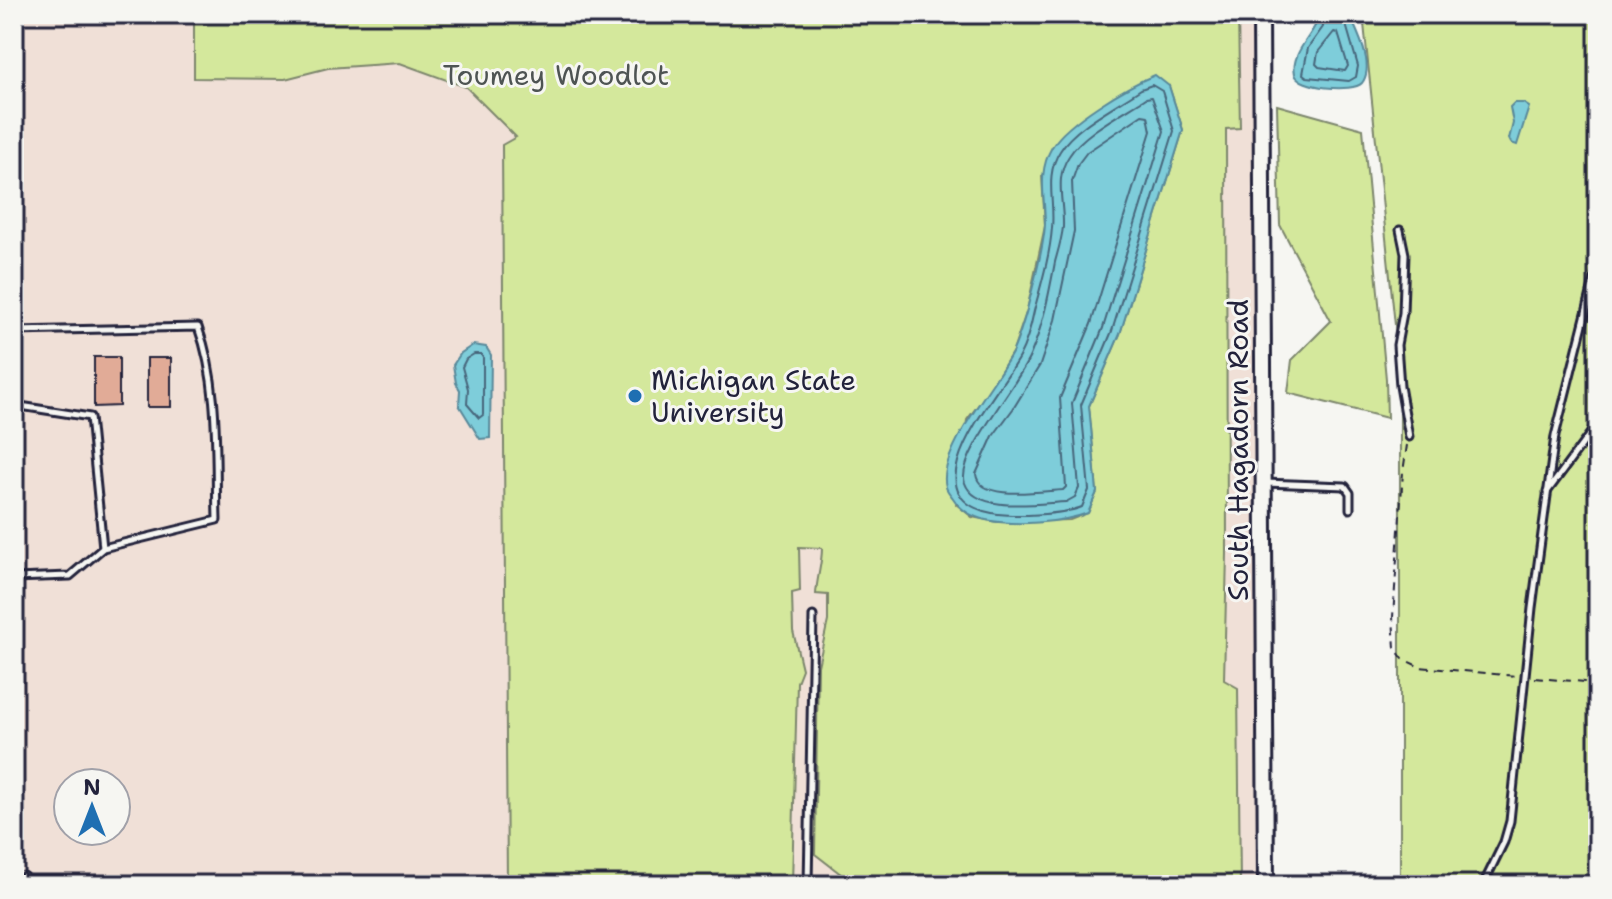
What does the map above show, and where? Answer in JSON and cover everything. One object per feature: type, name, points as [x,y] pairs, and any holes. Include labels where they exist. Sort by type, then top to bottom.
[{"type":"street","name":"South Hagadorn Road","points":[[1261,14],[1266,885]]},
{"type":"lane","points":[[1400,230],[1405,254],[1403,313],[1397,345],[1409,437]]},
{"type":"lane","points":[[1483,885],[1504,842],[1510,821],[1555,436],[1598,265]]},
{"type":"lane","points":[[14,331],[198,327],[206,351],[212,405],[217,520],[103,548],[70,576],[14,578]]},
{"type":"lane","points":[[14,405],[90,417],[103,548]]},
{"type":"lane","points":[[1547,493],[1598,423]]},
{"type":"lane","points":[[1264,482],[1345,486],[1350,493],[1350,509]]},
{"type":"lane","points":[[808,885],[813,616]]},
{"type":"lane","points":[[24,876],[33,885]]},
{"type":"path","points":[[1409,437],[1403,472],[1393,617],[1395,648],[1403,659],[1420,667],[1598,683]]},
{"type":"shaded area","name":"Michigan State University","points":[[14,14],[1253,14],[1258,885],[14,885]]},
{"type":"green space","name":"Toumey Woodlot","points":[[194,14],[1238,14],[1240,128],[1226,129],[1227,554],[1224,680],[1238,688],[1240,885],[855,885],[815,854],[818,666],[828,621],[828,595],[816,594],[822,548],[799,547],[800,591],[792,593],[793,631],[802,669],[797,682],[792,885],[507,885],[502,145],[516,137],[466,87],[400,63],[328,68],[285,79],[194,78]],"holes":[[[1169,86],[1183,130],[1120,334],[1089,406],[1097,492],[1088,513],[1070,520],[997,522],[972,517],[956,504],[967,420],[1013,351],[1027,310],[1045,226],[1042,176]]]},
{"type":"green space","points":[[1363,14],[1598,14],[1598,885],[1400,885],[1400,374]]},
{"type":"green space","points":[[1277,105],[1363,129],[1387,418],[1288,393],[1292,360],[1331,321],[1280,225]]},
{"type":"water","points":[[1313,14],[1349,14],[1366,59],[1366,76],[1362,83],[1348,88],[1326,88],[1298,79],[1295,60],[1316,24]]},
{"type":"water","points":[[1155,75],[1169,86],[1183,130],[1120,334],[1089,406],[1097,492],[1088,513],[1065,519],[1010,523],[976,517],[956,503],[946,487],[945,473],[958,438],[1012,353],[1020,333],[1042,245],[1045,224],[1043,176],[1047,157],[1060,137],[1084,116],[1129,87]]},
{"type":"water","points":[[1514,103],[1529,107],[1517,145],[1509,139],[1513,123],[1510,107]]},
{"type":"water","points":[[473,345],[486,347],[491,355],[490,438],[480,439],[459,405],[460,390],[453,365],[461,353]]},
{"type":"building","points":[[94,357],[119,357],[119,406],[94,407]]},
{"type":"building","points":[[147,358],[171,358],[171,407],[147,407]]},
{"type":"place","name":"Michigan State University","points":[[635,396]]}]
